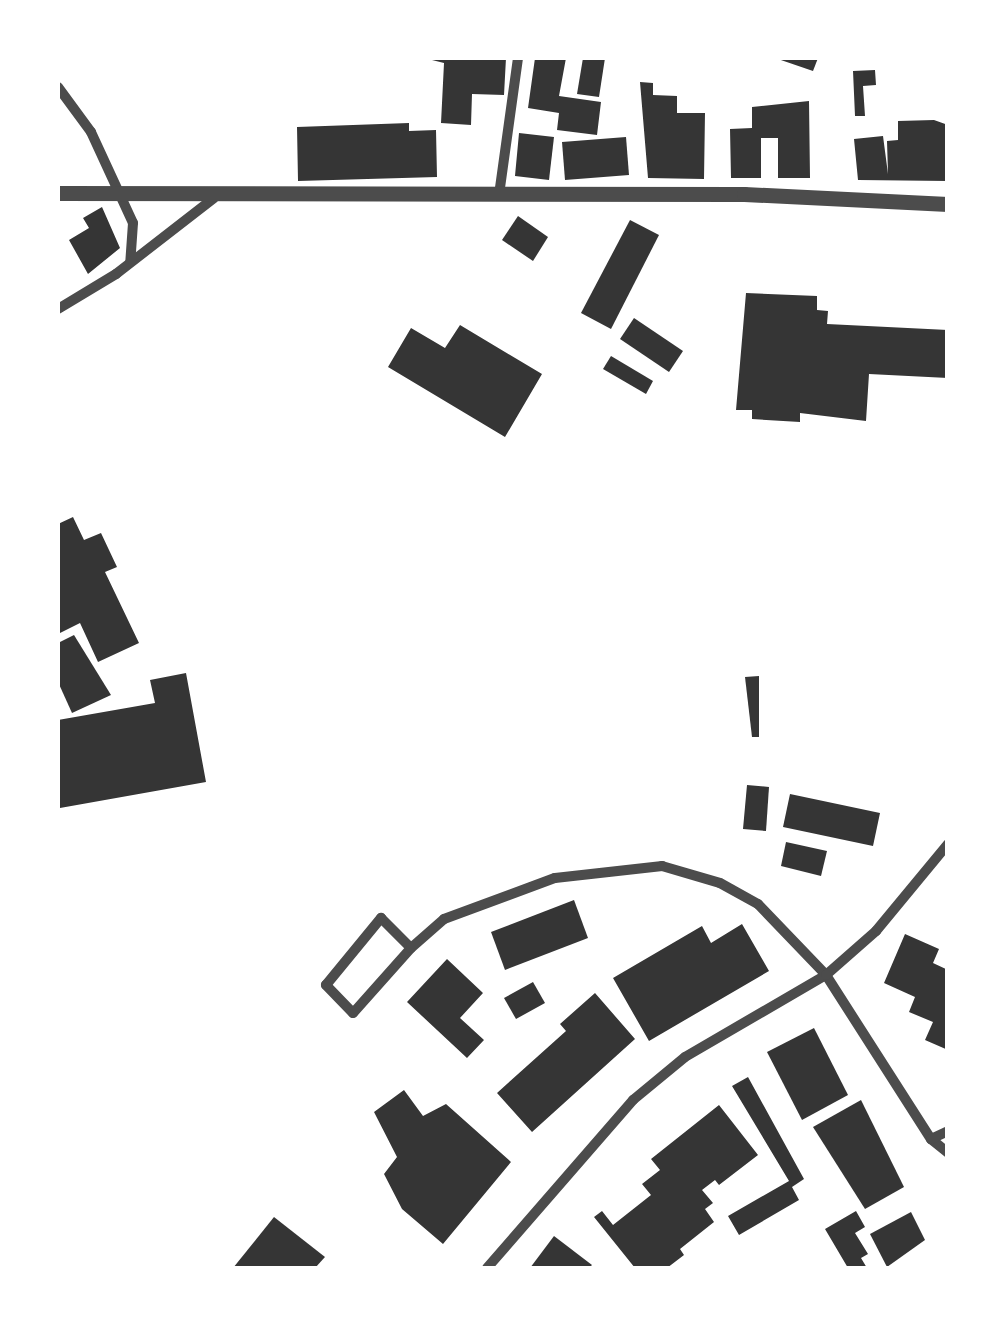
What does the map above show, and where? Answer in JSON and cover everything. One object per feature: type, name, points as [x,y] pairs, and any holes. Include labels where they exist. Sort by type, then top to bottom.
[{"type":"street","points":[[499,196],[518,58]]},
{"type":"street","points":[[58,87],[91,132],[122,194],[133,223],[130,262]]},
{"type":"street","points":[[58,194],[214,198],[744,194],[948,204]]},
{"type":"street","points":[[58,309],[130,262],[214,198]]},
{"type":"street","points":[[487,1268],[633,1100],[685,1057],[826,974],[876,931],[948,844]]},
{"type":"street","points":[[411,948],[381,918],[326,985],[353,1013],[411,948],[444,920],[490,898],[555,878],[662,866],[720,883],[758,904],[826,974],[932,1139],[948,1153]]},
{"type":"street","points":[[932,1139],[948,1131]]},
{"type":"building","points":[[424,58],[506,58],[504,95],[472,94],[471,125],[441,123],[444,63]]},
{"type":"building","points":[[535,58],[566,58],[559,96],[601,102],[597,135],[557,130],[559,113],[528,108]]},
{"type":"building","points":[[583,58],[605,58],[599,97],[577,94]]},
{"type":"building","points":[[775,58],[818,58],[813,71]]},
{"type":"building","points":[[875,70],[876,85],[863,86],[865,116],[855,116],[853,71]]},
{"type":"building","points":[[640,82],[653,83],[653,95],[677,96],[677,113],[705,113],[704,179],[648,178]]},
{"type":"building","points":[[809,101],[810,178],[778,178],[778,138],[761,138],[761,178],[731,178],[730,129],[752,128],[752,107]]},
{"type":"building","points":[[934,120],[948,125],[948,181],[858,180],[854,139],[883,136],[888,174],[887,141],[898,140],[898,121]]},
{"type":"building","points":[[409,123],[409,131],[436,130],[437,177],[298,181],[297,127]]},
{"type":"building","points":[[519,133],[554,137],[549,180],[515,176]]},
{"type":"building","points":[[626,137],[629,175],[565,180],[562,142]]},
{"type":"building","points":[[102,207],[120,248],[88,274],[69,240],[89,228],[83,218]]},
{"type":"building","points":[[518,216],[548,237],[533,261],[502,240]]},
{"type":"building","points":[[630,220],[659,235],[611,329],[581,313]]},
{"type":"building","points":[[746,293],[817,296],[817,310],[828,311],[827,324],[948,330],[948,378],[869,374],[866,421],[800,413],[800,422],[752,419],[752,410],[736,410]]},
{"type":"building","points":[[634,318],[683,351],[669,372],[620,339]]},
{"type":"building","points":[[460,325],[542,374],[505,437],[388,367],[411,328],[445,348]]},
{"type":"building","points":[[611,356],[653,381],[646,394],[603,369]]},
{"type":"building","points":[[73,517],[84,540],[101,533],[117,567],[105,572],[139,643],[98,662],[80,623],[58,634],[58,524]]},
{"type":"building","points":[[74,635],[111,695],[72,713],[58,682],[58,643]]},
{"type":"building","points":[[186,673],[206,782],[60,808],[58,720],[155,703],[150,680]]},
{"type":"building","points":[[759,676],[759,737],[752,737],[745,677]]},
{"type":"building","points":[[747,785],[769,787],[766,831],[743,829]]},
{"type":"building","points":[[790,794],[880,813],[873,846],[783,827]]},
{"type":"building","points":[[786,842],[827,851],[821,876],[781,866]]},
{"type":"building","points":[[574,900],[588,938],[505,970],[491,932]]},
{"type":"building","points":[[742,924],[769,971],[649,1041],[613,978],[702,926],[711,943]]},
{"type":"building","points":[[905,934],[939,949],[933,963],[948,970],[948,1050],[925,1040],[933,1022],[909,1012],[915,997],[884,983]]},
{"type":"building","points":[[447,959],[483,993],[460,1018],[484,1040],[467,1058],[407,1002]]},
{"type":"building","points":[[533,982],[545,1003],[516,1019],[504,998]]},
{"type":"building","points":[[595,993],[635,1039],[532,1132],[497,1093],[566,1031],[560,1024]]},
{"type":"building","points":[[814,1028],[848,1095],[802,1120],[767,1052]]},
{"type":"building","points":[[748,1077],[804,1179],[792,1187],[799,1200],[739,1235],[728,1216],[789,1181],[732,1086]]},
{"type":"building","points":[[404,1090],[423,1116],[446,1104],[511,1162],[443,1244],[402,1209],[384,1174],[397,1157],[374,1112]]},
{"type":"building","points":[[861,1100],[904,1187],[865,1209],[813,1127]]},
{"type":"building","points":[[719,1105],[758,1155],[719,1185],[715,1180],[702,1190],[713,1203],[705,1209],[714,1222],[680,1249],[684,1255],[667,1268],[635,1268],[594,1217],[602,1211],[613,1225],[651,1195],[642,1184],[660,1170],[651,1159]]},
{"type":"building","points":[[856,1211],[865,1227],[855,1233],[868,1254],[861,1258],[867,1268],[848,1268],[825,1229]]},
{"type":"building","points":[[911,1212],[925,1240],[887,1267],[870,1234]]},
{"type":"building","points":[[274,1217],[325,1257],[315,1268],[233,1268]]},
{"type":"building","points":[[554,1236],[592,1265],[530,1268]]}]
